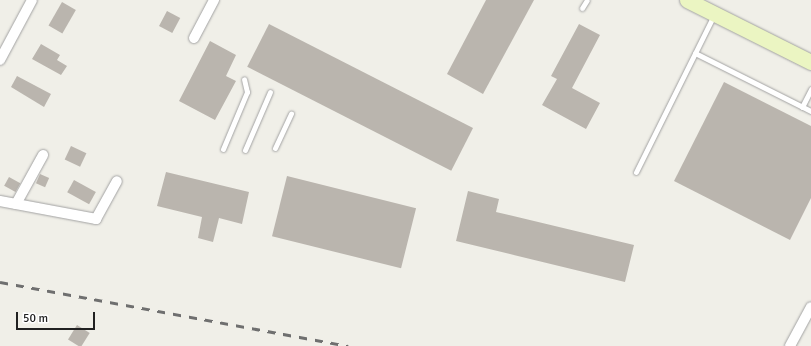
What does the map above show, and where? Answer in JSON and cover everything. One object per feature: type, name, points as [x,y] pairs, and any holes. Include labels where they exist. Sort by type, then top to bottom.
[{"type":"street","points":[[0,60],[32,0]]},
{"type":"street","points":[[194,38],[214,0]]},
{"type":"street","points":[[687,0],[811,62]]},
{"type":"street","points":[[16,204],[43,155]]},
{"type":"street","points":[[0,201],[96,219],[117,181]]},
{"type":"street","points":[[790,346],[811,308]]},
{"type":"lane","points":[[582,8],[587,0]]},
{"type":"lane","points":[[636,172],[715,14]]},
{"type":"lane","points":[[695,53],[811,111]]},
{"type":"lane","points":[[223,149],[247,92],[244,79]]},
{"type":"lane","points":[[802,107],[811,89]]},
{"type":"lane","points":[[245,150],[270,92]]},
{"type":"lane","points":[[275,148],[291,114]]},
{"type":"building","points":[[486,0],[534,0],[483,94],[447,74]]},
{"type":"building","points":[[62,2],[76,10],[62,33],[48,25]]},
{"type":"building","points":[[167,11],[180,18],[172,33],[159,26]]},
{"type":"building","points":[[269,24],[473,128],[451,171],[247,67]]},
{"type":"building","points":[[579,24],[600,35],[572,88],[600,103],[586,129],[542,105],[557,79],[551,76]]},
{"type":"building","points":[[210,41],[236,55],[226,76],[236,81],[215,120],[179,101]]},
{"type":"building","points":[[41,44],[60,55],[57,60],[67,66],[61,75],[32,59]]},
{"type":"building","points":[[17,76],[51,94],[44,107],[11,87]]},
{"type":"building","points":[[724,82],[811,126],[811,198],[790,240],[674,181]]},
{"type":"building","points":[[71,146],[86,153],[80,167],[65,160]]},
{"type":"building","points":[[166,172],[249,192],[242,224],[219,218],[213,242],[198,238],[202,217],[157,206]]},
{"type":"building","points":[[40,174],[49,178],[45,187],[36,183]]},
{"type":"building","points":[[287,176],[416,208],[401,268],[272,236]]},
{"type":"building","points":[[9,177],[20,183],[16,192],[4,186]]},
{"type":"building","points":[[74,180],[96,192],[89,204],[67,192]]},
{"type":"building","points":[[468,191],[499,199],[496,212],[634,245],[625,282],[456,241]]},
{"type":"building","points":[[77,325],[90,333],[82,346],[79,346],[68,339]]},
{"type":"railway","points":[[0,282],[348,346]]}]
